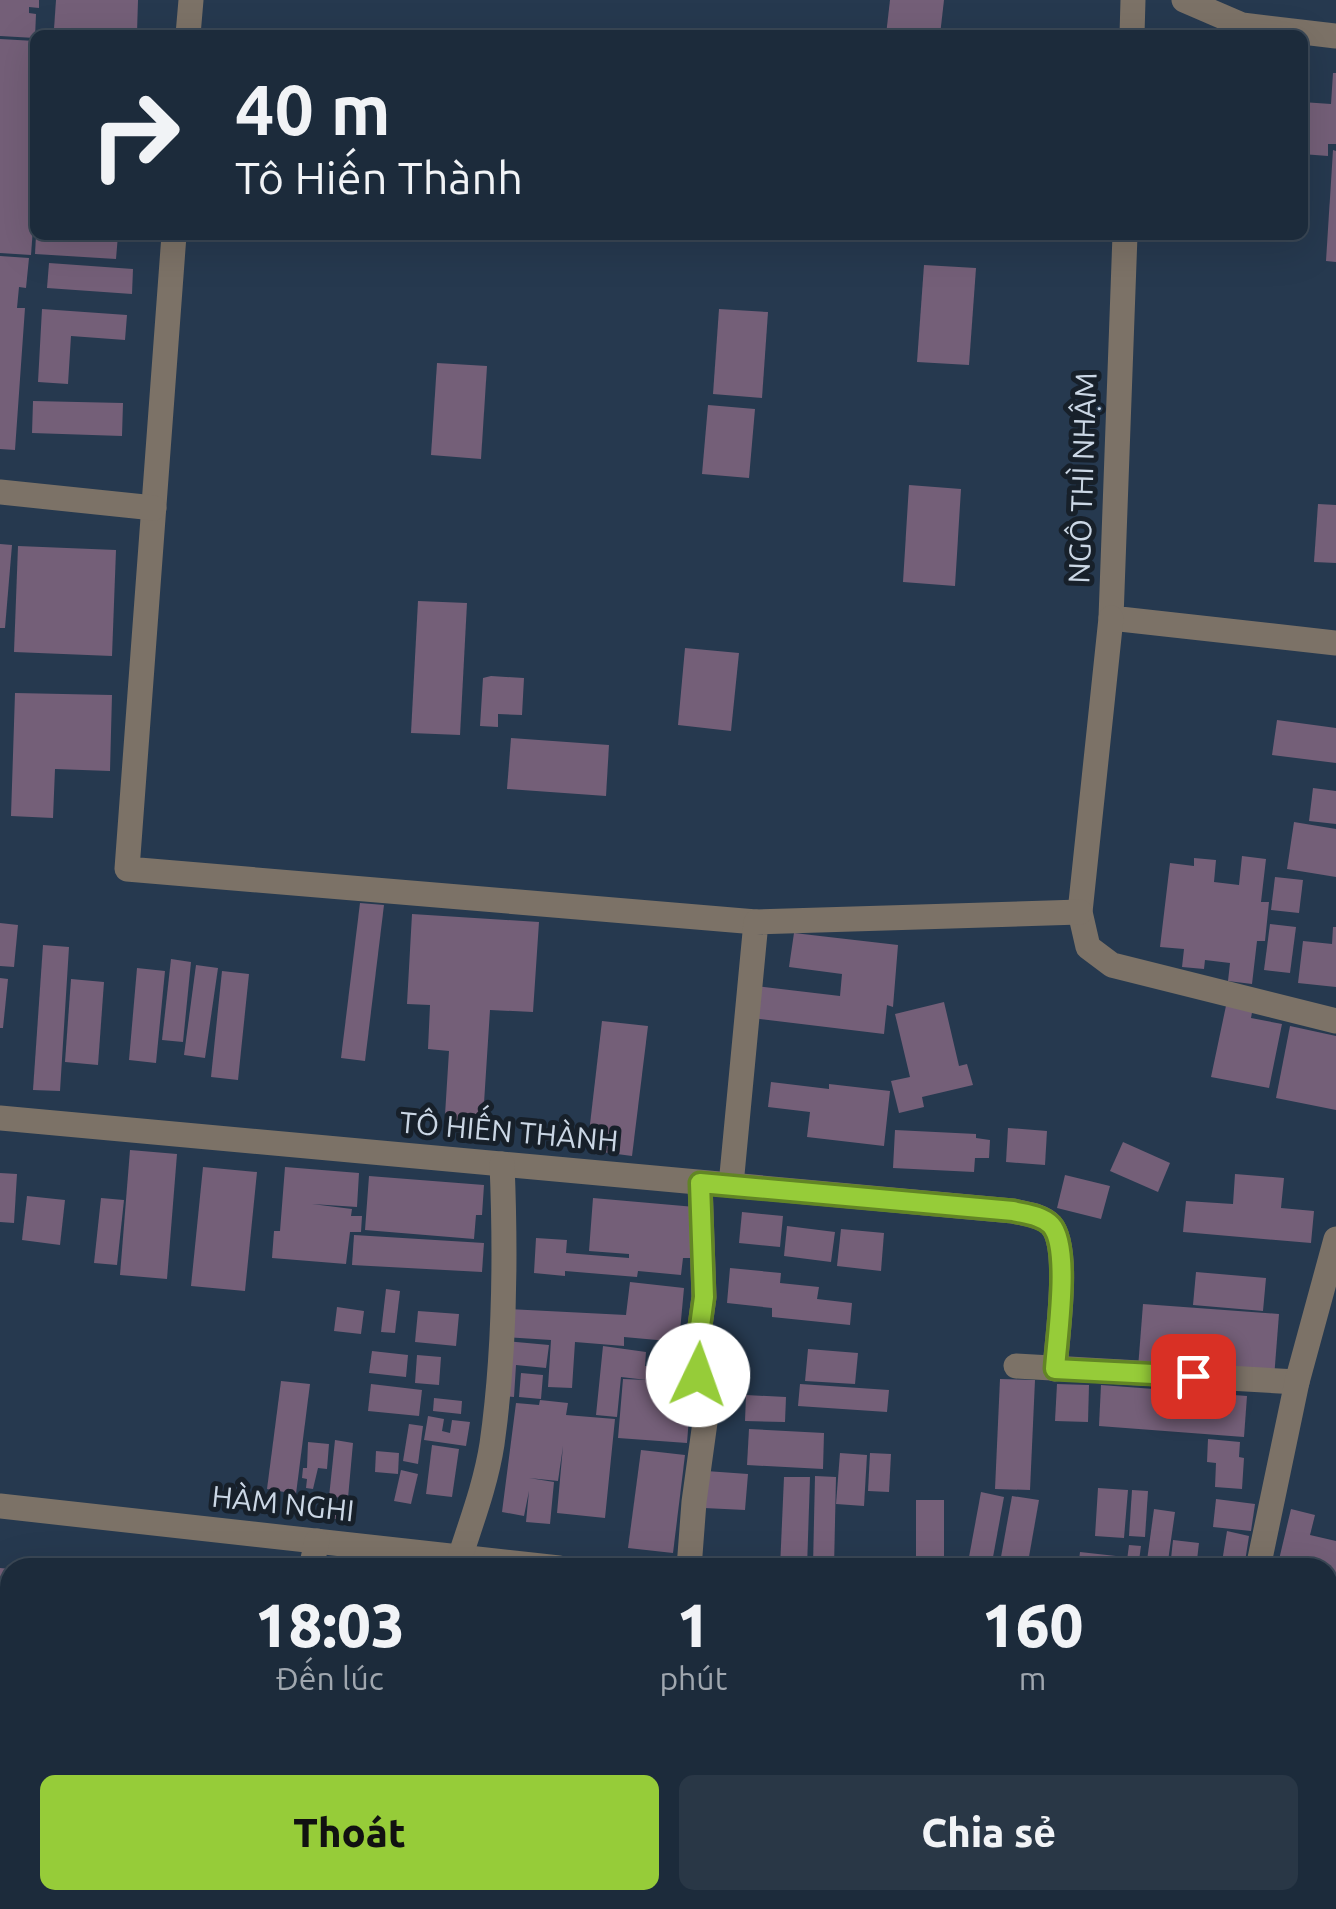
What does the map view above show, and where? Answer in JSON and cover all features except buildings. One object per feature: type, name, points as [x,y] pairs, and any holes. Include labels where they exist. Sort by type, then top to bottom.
[{"type":"street","points":[[188,30],[190,0]]},
{"type":"street","points":[[1132,30],[1133,0]]},
{"type":"street","points":[[1184,0],[1242,25],[1285,30]]},
{"type":"street","points":[[1308,33],[1336,36]]},
{"type":"street","points":[[174,240],[127,869],[756,922],[1080,912]]},
{"type":"street","name":"NGÔ THÌ NHẬM","points":[[1125,240],[1111,618],[1336,643]]},
{"type":"street","points":[[0,492],[154,508]]},
{"type":"street","points":[[1111,618],[1080,912],[1088,947],[1112,965],[1336,1021]]},
{"type":"street","points":[[731,1185],[756,922]]},
{"type":"street","name":"TÔ HIẾN THÀNH","points":[[0,1118],[1038,1216],[1052,1226],[1061,1247],[1055,1369]]},
{"type":"street","points":[[460,1556],[492,1447],[503,1334],[506,1247],[502,1164]]},
{"type":"street","points":[[690,1558],[706,1415],[697,1361],[704,1297],[700,1183]]},
{"type":"street","points":[[1260,1558],[1297,1382],[1336,1240]]},
{"type":"street","points":[[1016,1366],[1297,1382]]},
{"type":"street","name":"HÀM NGHI","points":[[0,1506],[476,1558]]},
{"type":"street","points":[[314,1558],[318,1540]]},
{"type":"route","points":[[698,1375],[697,1348],[704,1297],[700,1183],[1038,1216],[1052,1226],[1061,1247],[1055,1369],[1193,1376]]}]
